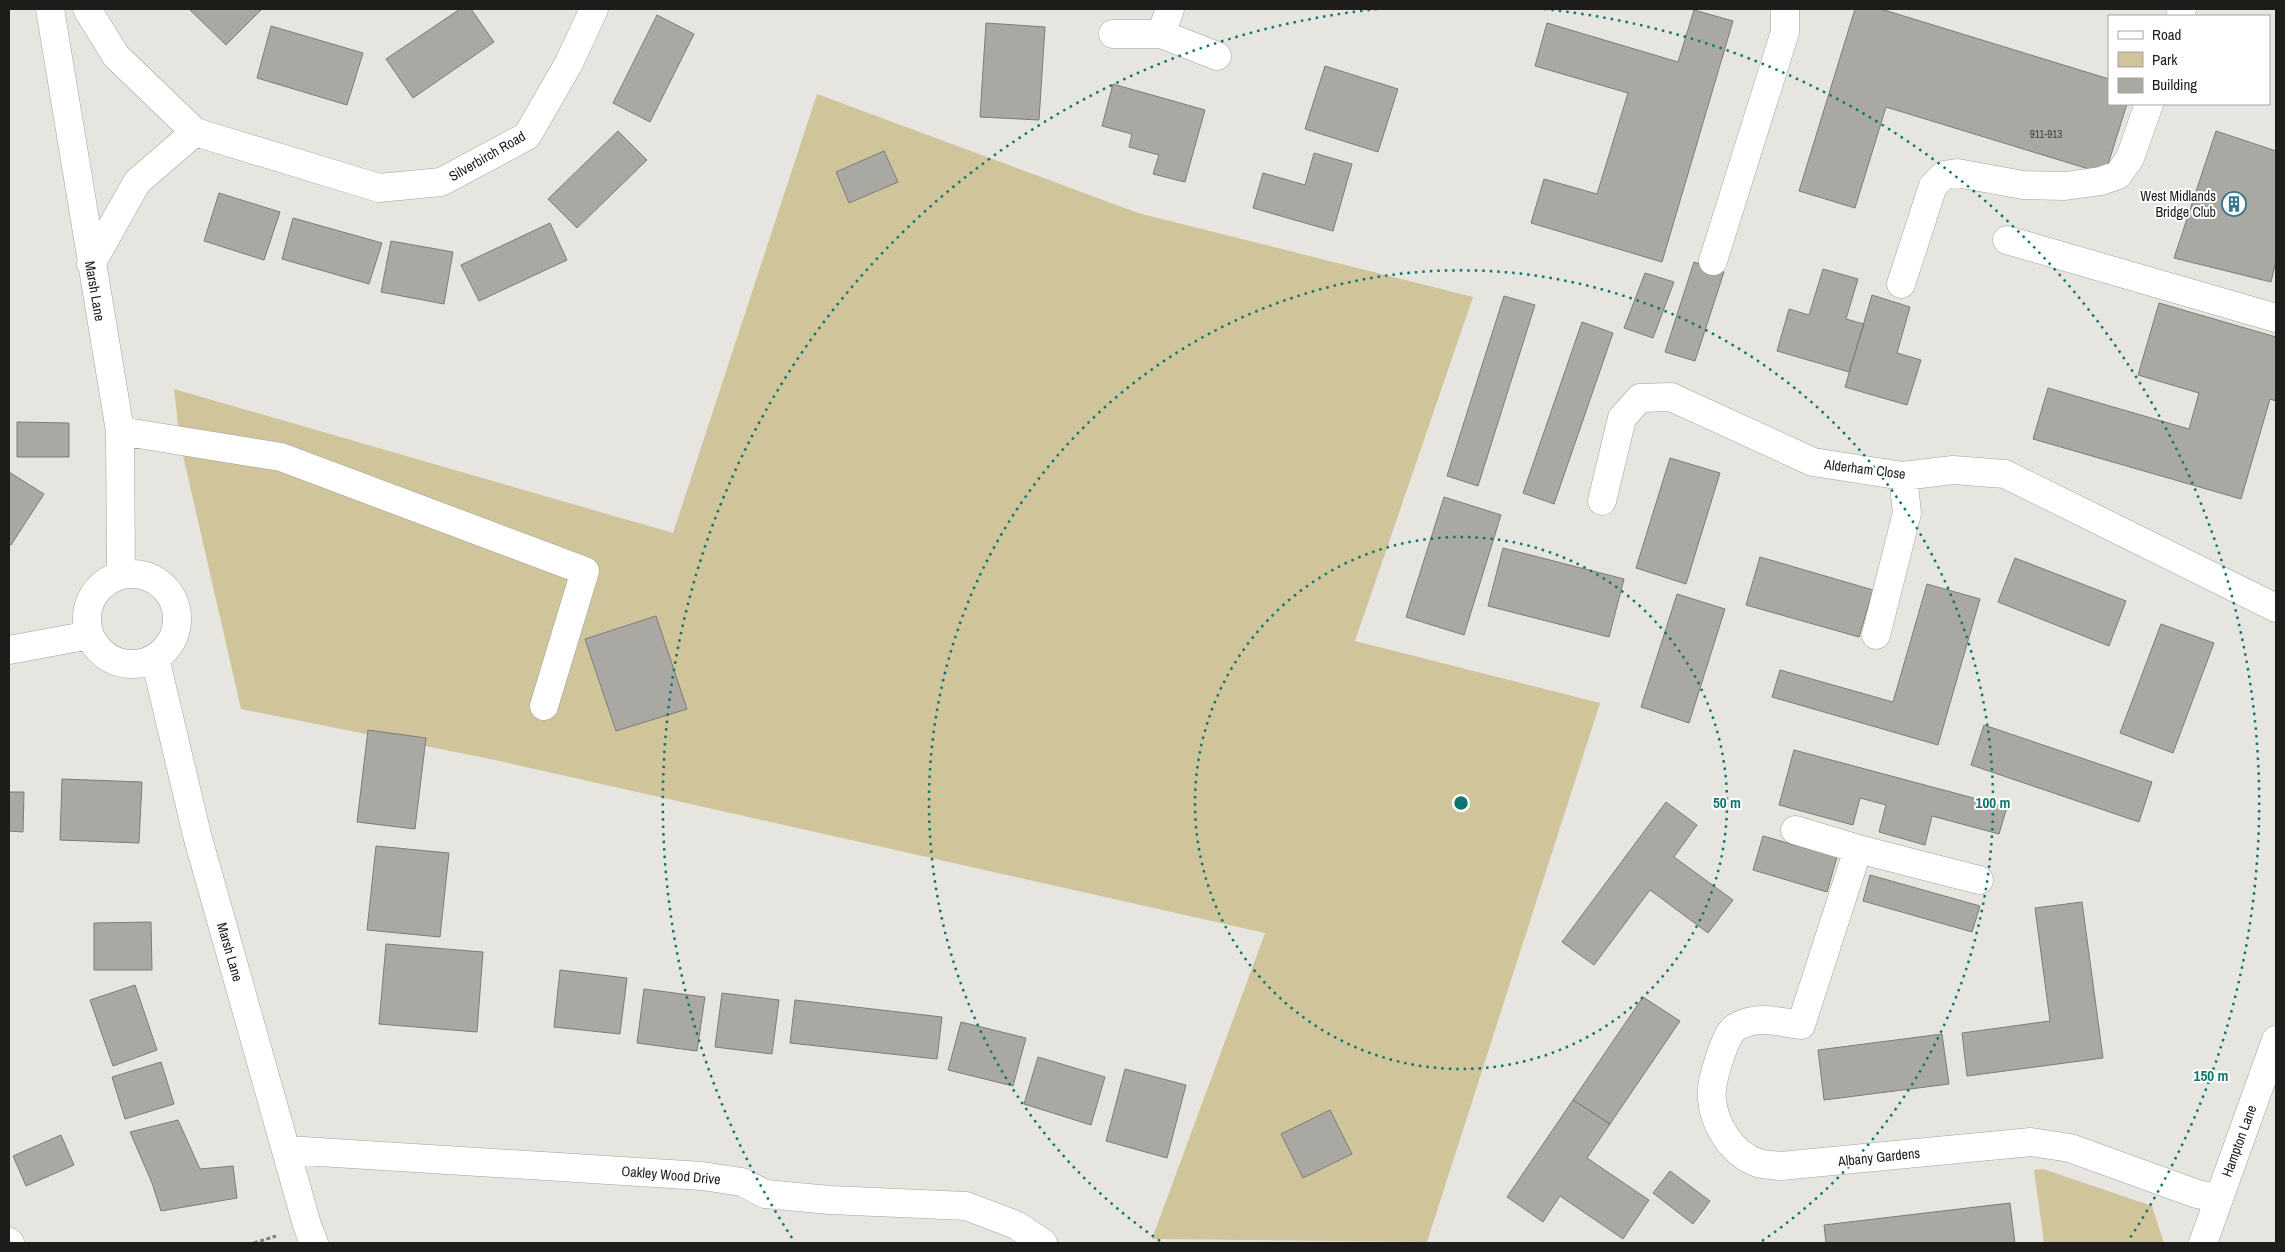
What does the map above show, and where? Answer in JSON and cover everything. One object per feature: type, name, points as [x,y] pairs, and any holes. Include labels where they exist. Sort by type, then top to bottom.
[{"type":"street","name":"Marsh Lane","points":[[50,9],[120,431],[121,574]]},
{"type":"street","name":"Silverbirch Road","points":[[87,9],[116,56],[195,132],[379,188],[442,182],[527,136],[569,63],[594,9]]},
{"type":"street","points":[[1713,261],[1785,32],[1785,9]]},
{"type":"street","points":[[1113,34],[1166,21],[1217,56]]},
{"type":"street","points":[[1901,284],[1933,186],[1944,175],[1956,174],[2022,185],[2065,186],[2101,181],[2118,175],[2130,158],[2149,105]]},
{"type":"street","points":[[91,264],[138,182],[195,132]]},
{"type":"street","points":[[2007,240],[2276,318]]},
{"type":"street","name":"Alderham Close","points":[[1602,502],[1622,418],[1640,398],[1671,397],[1813,462],[1903,476],[1952,470],[2005,474],[2276,608]]},
{"type":"street","points":[[120,431],[281,457],[585,571],[544,706]]},
{"type":"street","points":[[1876,635],[1907,513],[1903,476]]},
{"type":"street","points":[[121,574],[147,575],[168,590],[178,614],[173,639],[155,658],[130,664],[106,656],[90,635],[87,610],[99,588],[121,574]]},
{"type":"street","points":[[9,650],[90,635]]},
{"type":"street","name":"Marsh Lane","points":[[155,658],[197,835],[307,1225],[314,1243]]},
{"type":"street","points":[[1796,830],[1858,849],[1979,880]]},
{"type":"street","name":"Albany Gardens","points":[[1858,849],[1801,1025],[1760,1019],[1746,1022],[1730,1032],[1719,1061],[1711,1097],[1716,1119],[1730,1143],[1742,1156],[1758,1163],[1781,1166],[2031,1142],[2070,1148],[2197,1194],[2219,1198]]},
{"type":"street","name":"Hampton Lane","points":[[2203,1243],[2276,1040]]},
{"type":"street","name":"Oakley Wood Drive","points":[[286,1150],[692,1176],[742,1182],[765,1194],[830,1200],[966,1206],[1016,1225],[1043,1243]]},
{"type":"green space","points":[[817,94],[1138,213],[1473,297],[1355,641],[1600,703],[1427,1242],[1152,1239],[1265,933],[495,760],[241,709],[180,442],[174,389],[673,533]]},
{"type":"green space","points":[[2043,1169],[2152,1206],[2164,1243],[2044,1243],[2034,1170]]},
{"type":"building","points":[[189,9],[260,9],[261,10],[226,45]]},
{"type":"building","points":[[460,9],[471,9],[494,42],[413,98],[386,59]]},
{"type":"building","points":[[1855,9],[1881,9],[2108,79],[2108,105],[2127,105],[2105,174],[1886,107],[1855,208],[1799,191]]},
{"type":"building","points":[[1694,10],[1733,21],[1662,262],[1531,223],[1544,179],[1597,194],[1628,93],[1535,66],[1547,23],[1678,62]]},
{"type":"building","points":[[657,15],[694,34],[650,122],[613,103]]},
{"type":"building","points":[[986,23],[1045,27],[1039,120],[980,117]]},
{"type":"building","points":[[271,26],[363,53],[347,105],[257,78]]},
{"type":"building","points":[[1325,66],[1398,89],[1378,152],[1305,129]]},
{"type":"building","points":[[1113,84],[1205,110],[1185,182],[1153,174],[1159,155],[1129,147],[1132,134],[1102,126]]},
{"type":"building","points":[[618,131],[647,160],[577,228],[548,199]]},
{"type":"building","name":"West Midlands Bridge Club","points":[[2216,131],[2276,151],[2276,261],[2271,282],[2174,258]]},
{"type":"building","points":[[884,151],[898,182],[849,203],[836,172]]},
{"type":"building","points":[[1314,153],[1352,164],[1333,231],[1253,208],[1263,173],[1305,185]]},
{"type":"building","points":[[219,193],[280,212],[264,260],[204,241]]},
{"type":"building","points":[[293,218],[382,243],[369,284],[282,259]]},
{"type":"building","points":[[550,223],[567,260],[479,301],[461,265]]},
{"type":"building","points":[[391,241],[453,252],[444,304],[381,292]]},
{"type":"building","points":[[1694,262],[1724,272],[1695,361],[1665,352]]},
{"type":"building","points":[[1823,269],[1858,279],[1846,319],[1864,324],[1849,372],[1777,351],[1789,309],[1809,315]]},
{"type":"building","points":[[1645,273],[1674,282],[1653,338],[1624,328]]},
{"type":"building","points":[[1872,295],[1910,307],[1897,353],[1921,360],[1907,405],[1845,387]]},
{"type":"building","points":[[1504,296],[1535,305],[1478,486],[1447,476]]},
{"type":"building","points":[[2159,303],[2276,337],[2276,401],[2270,399],[2241,499],[2033,439],[2048,388],[2189,429],[2199,393],[2138,375]]},
{"type":"building","points":[[1582,322],[1613,333],[1554,504],[1523,493]]},
{"type":"building","points":[[17,422],[69,423],[69,457],[17,457]]},
{"type":"building","points":[[1670,458],[1720,473],[1686,584],[1636,568]]},
{"type":"building","points":[[9,472],[44,494],[11,545],[9,544]]},
{"type":"building","points":[[1444,497],[1501,515],[1464,635],[1406,617]]},
{"type":"building","points":[[1503,548],[1624,579],[1609,637],[1488,606]]},
{"type":"building","points":[[1760,557],[1873,590],[1859,637],[1746,605]]},
{"type":"building","points":[[2015,558],[2126,601],[2109,646],[1998,602]]},
{"type":"building","points":[[1927,584],[1980,599],[1938,745],[1772,697],[1780,670],[1893,702]]},
{"type":"building","points":[[1677,594],[1725,609],[1689,723],[1641,707]]},
{"type":"building","points":[[656,616],[687,709],[616,731],[585,639]]},
{"type":"building","points":[[2161,624],[2214,643],[2173,753],[2120,733]]},
{"type":"building","points":[[1984,725],[2152,782],[2139,822],[1971,765]]},
{"type":"building","points":[[368,730],[426,738],[415,829],[357,822]]},
{"type":"building","points":[[1794,750],[2007,807],[1999,834],[1932,816],[1925,845],[1879,832],[1886,805],[1860,798],[1853,825],[1779,805]]},
{"type":"building","points":[[62,779],[142,782],[139,843],[60,840]]},
{"type":"building","points":[[9,792],[24,792],[23,832],[9,831]]},
{"type":"building","points":[[1666,802],[1697,825],[1674,857],[1733,900],[1708,933],[1650,890],[1594,965],[1562,942]]},
{"type":"building","points":[[1763,836],[1837,857],[1827,892],[1753,870]]},
{"type":"building","points":[[376,846],[449,853],[440,937],[367,930]]},
{"type":"building","points":[[1870,875],[1980,906],[1972,932],[1863,901]]},
{"type":"building","points":[[2082,902],[2103,1058],[1967,1076],[1962,1033],[2050,1021],[2035,908]]},
{"type":"building","points":[[151,922],[152,970],[94,970],[94,923]]},
{"type":"building","points":[[386,944],[483,952],[477,1032],[379,1024]]},
{"type":"building","points":[[560,970],[627,978],[620,1034],[554,1027]]},
{"type":"building","points":[[135,985],[157,1050],[113,1066],[90,1000]]},
{"type":"building","points":[[644,989],[705,997],[697,1051],[637,1043]]},
{"type":"building","points":[[722,993],[779,1000],[772,1054],[715,1047]]},
{"type":"building","points":[[1643,997],[1680,1021],[1610,1124],[1573,1100]]},
{"type":"building","points":[[795,1000],[942,1017],[937,1059],[790,1043]]},
{"type":"building","points":[[961,1022],[1026,1038],[1013,1086],[948,1070]]},
{"type":"building","points":[[1942,1034],[1949,1084],[1824,1100],[1818,1050]]},
{"type":"building","points":[[1038,1057],[1105,1077],[1091,1125],[1024,1104]]},
{"type":"building","points":[[161,1062],[174,1104],[125,1119],[112,1077]]},
{"type":"building","points":[[1125,1069],[1186,1085],[1167,1158],[1106,1141]]},
{"type":"building","points":[[1573,1100],[1610,1124],[1587,1158],[1649,1200],[1623,1239],[1560,1196],[1543,1222],[1507,1197]]},
{"type":"building","points":[[1330,1110],[1352,1154],[1303,1178],[1281,1134]]},
{"type":"building","points":[[178,1120],[200,1169],[233,1166],[237,1198],[161,1211],[152,1183],[130,1132]]},
{"type":"building","points":[[61,1135],[74,1165],[26,1186],[13,1156]]},
{"type":"building","points":[[1670,1171],[1710,1201],[1693,1224],[1653,1193]]},
{"type":"building","points":[[2010,1203],[2015,1243],[1826,1243],[1824,1225]]},
{"type":"place","name":"West Midlands Bridge Club","points":[[2234,204]]}]
